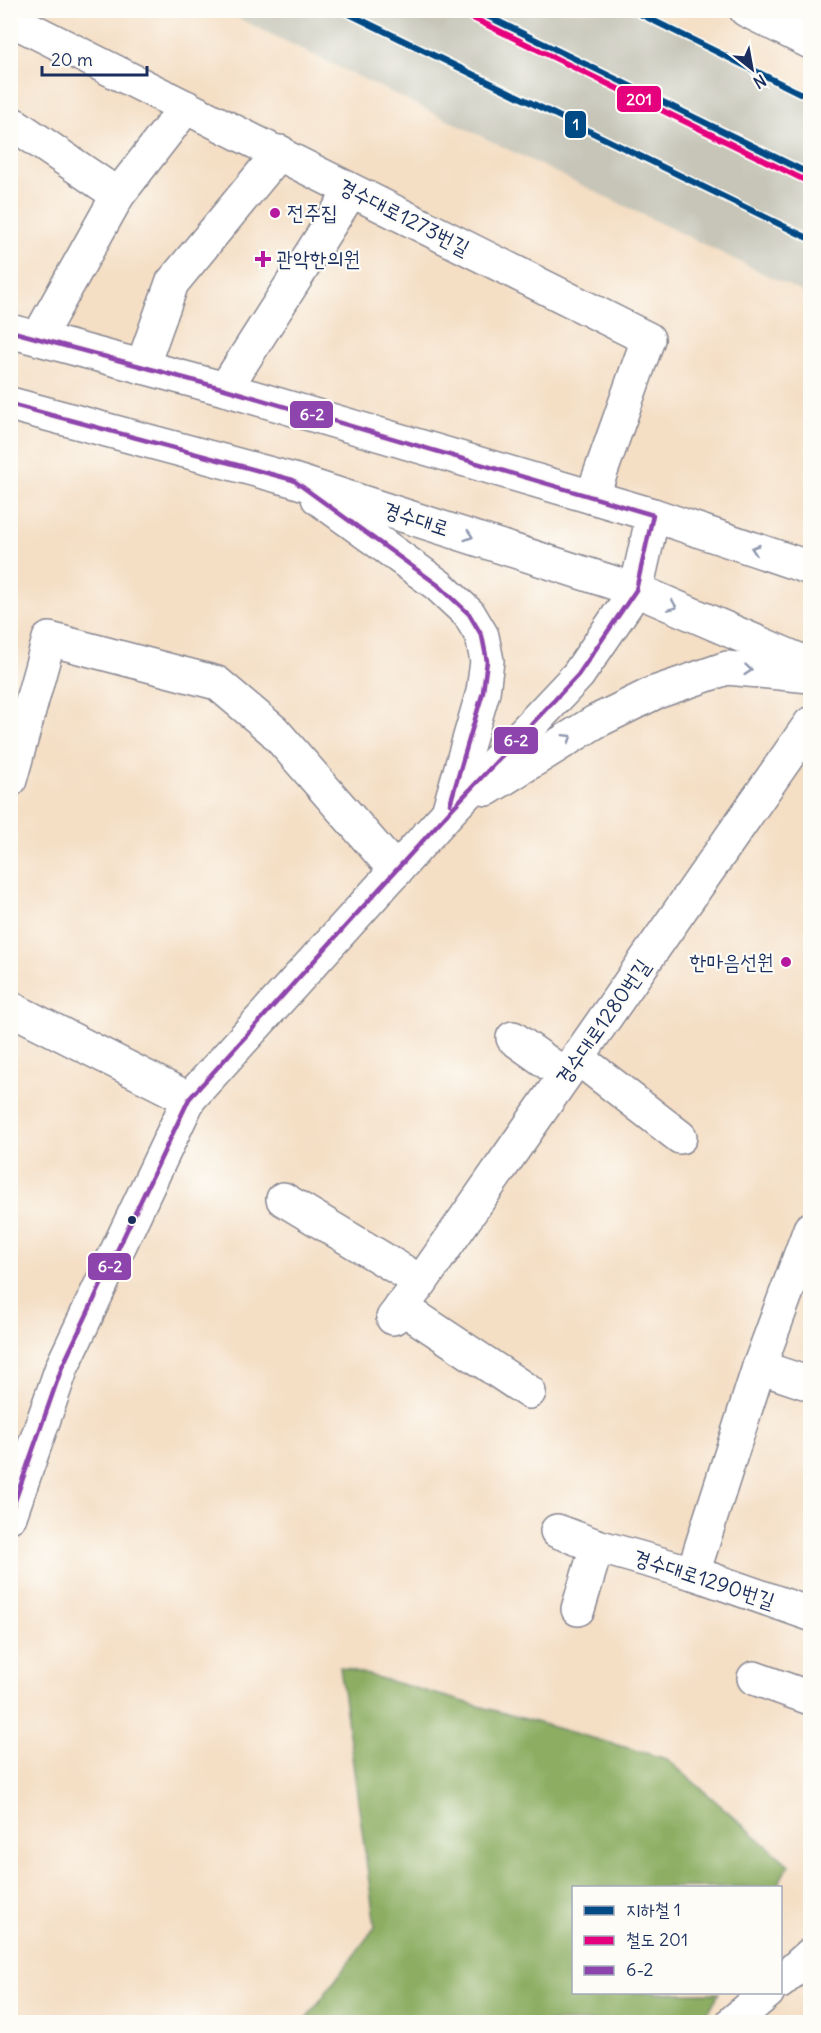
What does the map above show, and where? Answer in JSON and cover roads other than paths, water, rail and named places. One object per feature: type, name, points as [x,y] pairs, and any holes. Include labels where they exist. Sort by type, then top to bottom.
[{"type":"main road","points":[[746,10],[810,42]]},
{"type":"main road","name":"경수대로1273번길","points":[[10,19],[648,339],[592,497]]},
{"type":"main road","points":[[186,107],[118,195],[24,335],[225,390],[653,515],[810,568]]},
{"type":"main road","points":[[10,125],[15,125],[118,195]]},
{"type":"main road","points":[[142,367],[172,284],[280,153]]},
{"type":"main road","points":[[225,390],[351,191]]},
{"type":"main road","name":"경수대로","points":[[10,404],[293,480],[636,590],[810,665]]},
{"type":"main road","points":[[293,480],[438,585],[469,614],[482,636],[487,661],[483,692],[447,814]]},
{"type":"main road","points":[[10,1516],[62,1367],[189,1100],[447,814],[578,675],[636,590],[653,515]]},
{"type":"main road","points":[[10,780],[48,639],[217,683],[274,730],[396,871]]},
{"type":"main road","points":[[447,814],[595,722],[654,693],[727,668],[810,676]]},
{"type":"main road","name":"경수대로1280번길","points":[[405,1302],[810,724]]},
{"type":"main road","points":[[10,1008],[189,1100]]},
{"type":"main road","points":[[513,1038],[571,1066],[680,1137]]},
{"type":"main road","points":[[283,1199],[405,1302],[529,1392]]},
{"type":"main road","points":[[693,1573],[759,1367],[810,1229]]},
{"type":"main road","points":[[759,1367],[810,1384]]},
{"type":"main road","name":"경수대로1290번길","points":[[557,1531],[597,1546],[693,1573],[810,1614]]},
{"type":"main road","points":[[578,1609],[597,1546]]},
{"type":"main road","points":[[754,1678],[810,1698]]},
{"type":"main road","points":[[782,1980],[810,1955]]},
{"type":"main road","points":[[733,2022],[766,1994]]},
{"type":"metro line","name":"1","points":[[341,10],[810,239]]},
{"type":"metro line","name":"1","points":[[475,10],[810,174]]},
{"type":"metro line","name":"1","points":[[632,10],[810,98]]},
{"type":"rail line","name":"201","points":[[471,17],[807,181]]},
{"type":"place","name":"전주집","points":[[275,213]]},
{"type":"place","name":"관악한의원","points":[[263,259]]},
{"type":"place","name":"한마음선원","points":[[786,962]]}]
